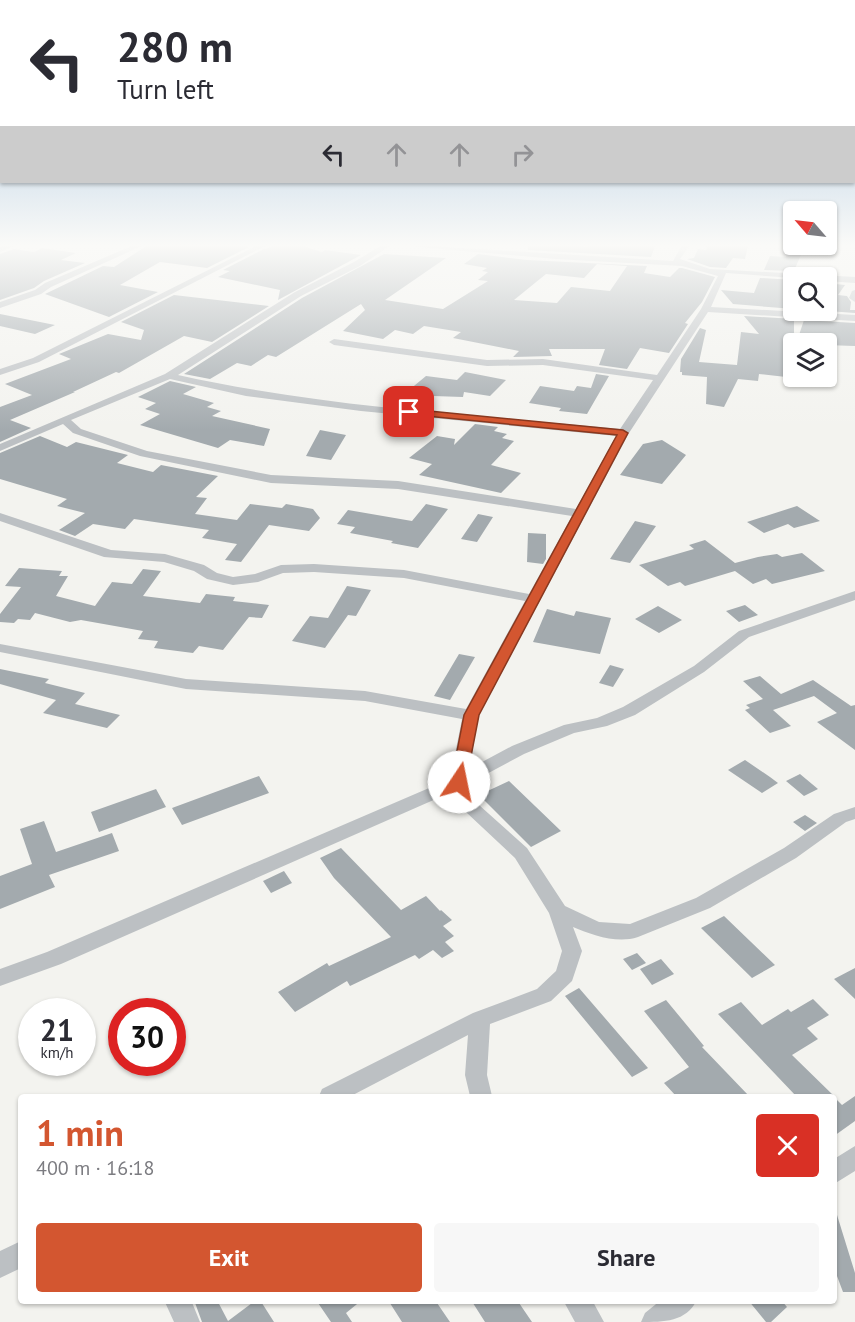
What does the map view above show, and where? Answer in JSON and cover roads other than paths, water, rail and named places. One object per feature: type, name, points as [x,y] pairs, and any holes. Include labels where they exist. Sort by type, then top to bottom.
[{"type":"street","points":[[0,372],[36,360],[140,307]]},
{"type":"street","points":[[0,448],[169,376],[278,307]]},
{"type":"street","points":[[334,1094],[480,1019],[544,994],[565,975],[572,951],[558,911],[521,853],[473,809],[459,782],[471,715],[623,433],[705,309],[855,318]]},
{"type":"street","points":[[334,342],[487,363],[543,362],[660,378]]},
{"type":"street","points":[[169,376],[246,393],[361,408],[623,433]]},
{"type":"street","points":[[64,419],[77,431],[144,454],[271,479],[398,485],[580,513]]},
{"type":"street","points":[[0,517],[109,554],[165,558],[199,568],[212,576],[233,581],[258,578],[280,569],[314,568],[404,574],[534,599]]},
{"type":"street","points":[[0,978],[65,953],[459,782],[518,750],[570,729],[601,722],[629,711],[699,669],[744,634],[855,595]]},
{"type":"street","points":[[0,648],[186,684],[365,696],[471,715]]},
{"type":"street","points":[[558,911],[597,929],[631,932],[702,903],[790,853],[840,818],[855,813]]},
{"type":"street","points":[[480,1019],[476,1075],[481,1094]]},
{"type":"street","points":[[837,1171],[855,1157]]},
{"type":"street","points":[[0,1265],[18,1256]]},
{"type":"street","points":[[179,1304],[187,1322]]},
{"type":"street","points":[[579,1304],[591,1322]]},
{"type":"street","points":[[654,1322],[679,1304]]}]
